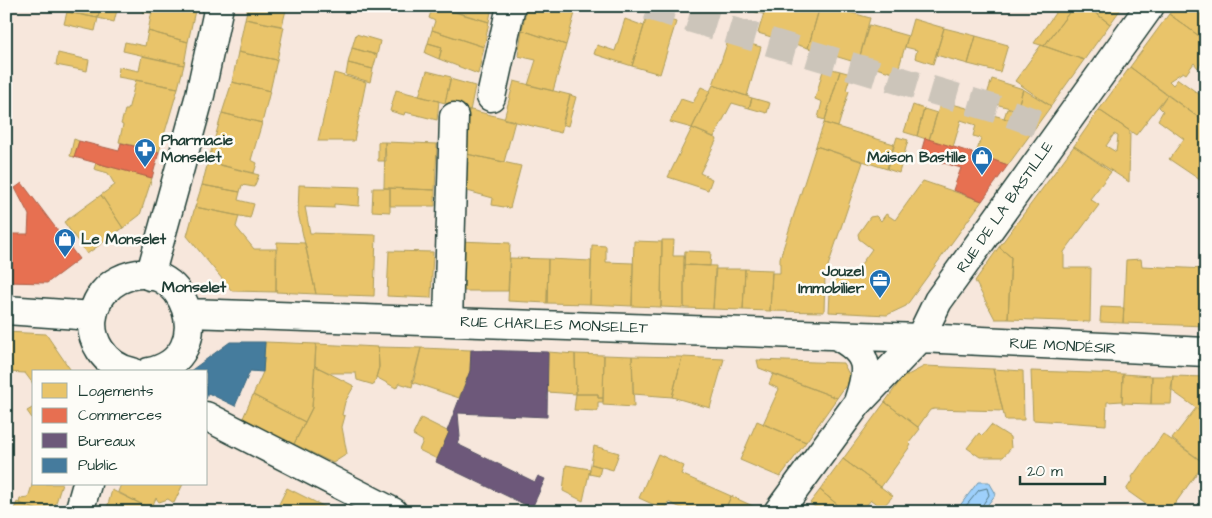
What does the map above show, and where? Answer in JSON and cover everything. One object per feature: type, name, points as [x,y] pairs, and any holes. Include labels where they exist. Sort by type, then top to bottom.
[{"type":"main road","points":[[150,276],[200,94],[219,6]]},
{"type":"main road","points":[[491,97],[511,6]]},
{"type":"main road","name":"RUE DE LA BASTILLE","points":[[778,512],[857,404],[920,338],[938,301],[1150,6]]},
{"type":"main road","points":[[448,321],[454,117]]},
{"type":"main road","points":[[123,370],[107,359],[98,347],[93,332],[93,316],[101,296],[114,283],[133,275],[150,276],[165,281],[177,291],[189,313],[190,331],[181,352],[167,365],[154,370]]},
{"type":"main road","points":[[6,310],[93,316]]},
{"type":"main road","name":"RUE CHARLES MONSELET","points":[[189,313],[920,338]]},
{"type":"main road","name":"RUE DE LA BASTILLE","points":[[837,336],[856,348],[865,362],[864,383],[857,404]]},
{"type":"main road","name":"RUE MONDÉSIR","points":[[920,338],[1206,352]]},
{"type":"main road","points":[[208,417],[393,512]]},
{"type":"main road","points":[[78,512],[86,486]]},
{"type":"water","points":[[978,482],[989,482],[996,494],[982,512],[955,512]]},
{"type":"building: Logements","points":[[67,6],[100,6],[98,18],[67,12]]},
{"type":"building: Logements","points":[[100,6],[118,6],[114,22],[98,18]]},
{"type":"building: Logements","points":[[143,6],[153,6],[152,13],[142,12]]},
{"type":"building: Logements","points":[[153,6],[196,6],[188,42],[148,31]]},
{"type":"building: Logements","points":[[248,6],[287,6],[282,26],[245,19]]},
{"type":"building: Logements","points":[[363,6],[378,6],[376,13],[362,9]]},
{"type":"building: Logements","points":[[433,6],[489,22],[484,47],[432,30],[435,21],[429,18]]},
{"type":"building: Logements","points":[[447,6],[492,6],[489,22],[446,9]]},
{"type":"building: Logements","points":[[527,6],[577,6],[566,45],[522,30]]},
{"type":"building: Logements","points":[[669,6],[689,6],[688,12]]},
{"type":"building: Logements","points":[[737,6],[750,6],[749,10]]},
{"type":"building: Logements","points":[[750,6],[766,6],[763,14],[749,10]]},
{"type":"building: Logements","points":[[766,6],[820,6],[808,48],[758,33]]},
{"type":"building: Logements","points":[[820,6],[828,6],[870,18],[858,63],[808,48]]},
{"type":"building: Logements","points":[[919,6],[939,6],[938,12]]},
{"type":"building: Logements","points":[[1060,6],[1074,6],[1044,46],[1034,43]]},
{"type":"building: Logements","points":[[1074,6],[1086,6],[1110,24],[1084,60],[1044,46]]},
{"type":"building: Logements","points":[[1086,6],[1123,6],[1110,24]]},
{"type":"building: Logements","points":[[1175,6],[1206,6],[1206,41],[1169,14]]},
{"type":"building: Logements","points":[[67,12],[98,18],[95,31],[64,24]]},
{"type":"building: Logements","points":[[648,13],[676,22],[660,74],[632,66]]},
{"type":"building: Logements","points":[[1169,14],[1206,41],[1206,56],[1198,68],[1194,63],[1186,74],[1183,72],[1169,81],[1173,85],[1178,79],[1206,99],[1206,123],[1130,67]]},
{"type":"building: Logements","points":[[245,19],[284,27],[277,60],[238,52]]},
{"type":"building: Logements","points":[[625,19],[644,26],[632,66],[594,54],[597,45],[615,51]]},
{"type":"building: Logements","points":[[913,19],[944,28],[933,64],[915,58],[917,50],[905,47]]},
{"type":"building: Logements","points":[[869,25],[908,36],[897,74],[858,63]]},
{"type":"building: Logements","points":[[944,28],[976,36],[968,64],[936,55]]},
{"type":"building: Logements","points":[[432,30],[484,47],[478,74],[439,59],[442,47],[428,43]]},
{"type":"building: Logements","points":[[522,30],[566,45],[553,91],[528,85],[536,60],[518,56]]},
{"type":"building: Logements","points":[[148,31],[188,42],[184,65],[123,51],[125,42],[145,46]]},
{"type":"building: Logements","points":[[356,34],[380,41],[377,55],[352,48]]},
{"type":"building: Logements","points":[[976,36],[1008,45],[1000,72],[968,64]]},
{"type":"building: Logements","points":[[729,38],[761,47],[747,96],[713,85]]},
{"type":"building: Logements","points":[[428,43],[442,47],[439,59],[425,53]]},
{"type":"building: Logements","points":[[1041,45],[1084,60],[1051,106],[1015,81]]},
{"type":"building: Logements","points":[[352,48],[377,55],[373,69],[348,63]]},
{"type":"building: Logements","points":[[238,52],[277,60],[270,91],[232,82]]},
{"type":"building: Logements","points":[[58,53],[89,60],[87,71],[56,65]]},
{"type":"building: Logements","points":[[142,56],[184,65],[178,88],[118,77],[119,67],[139,71]]},
{"type":"building: Logements","points":[[348,63],[373,69],[370,82],[346,75]]},
{"type":"building: Logements","points":[[824,67],[840,71],[825,120],[818,118],[822,102],[815,99]]},
{"type":"building: Logements","points":[[1130,67],[1167,95],[1136,135],[1099,110]]},
{"type":"building: Logements","points":[[427,71],[451,77],[445,103],[419,96]]},
{"type":"building: Logements","points":[[840,71],[851,74],[846,90],[849,91],[838,127],[824,123]]},
{"type":"building: Logements","points":[[334,73],[366,82],[354,141],[318,141]]},
{"type":"building: Logements","points":[[450,79],[475,86],[470,111],[445,103]]},
{"type":"building: Logements","points":[[992,79],[1023,89],[1017,110],[985,101]]},
{"type":"building: Logements","points":[[136,80],[178,88],[159,152],[119,142],[123,125],[121,124],[125,110],[128,110]]},
{"type":"building: Logements","points":[[514,81],[570,95],[561,133],[504,119]]},
{"type":"building: Logements","points":[[232,82],[270,91],[262,123],[222,113]]},
{"type":"building: Logements","points":[[713,85],[752,98],[749,108],[732,103],[714,137],[692,128]]},
{"type":"building: Logements","points":[[701,87],[710,91],[692,128],[670,122],[681,99],[693,103]]},
{"type":"building: Logements","points":[[1023,89],[1051,106],[1035,128],[1004,118],[1007,109],[1017,110]]},
{"type":"building: Logements","points":[[396,90],[439,101],[437,120],[405,112],[404,115],[390,111]]},
{"type":"building: Logements","points":[[570,95],[576,97],[568,126],[562,124]]},
{"type":"building: Logements","points":[[1167,95],[1206,123],[1206,184],[1169,159],[1184,139],[1158,120],[1163,111],[1159,107]]},
{"type":"building: Logements","points":[[752,98],[770,103],[767,113],[749,108]]},
{"type":"building: Logements","points":[[941,101],[1035,128],[1008,165],[976,154],[981,138],[973,136],[976,125],[961,120],[953,147],[929,140]]},
{"type":"building: Logements","points":[[913,105],[924,109],[917,136],[904,132]]},
{"type":"building: Logements","points":[[463,108],[515,121],[504,162],[462,153]]},
{"type":"building: Logements","points":[[924,109],[937,113],[929,140],[917,136]]},
{"type":"building: Logements","points":[[1099,110],[1130,131],[1129,182],[1074,146]],"holes":[[[1114,134],[1118,136],[1116,152],[1106,146]]]},
{"type":"building: Logements","points":[[222,113],[262,123],[251,160],[257,163],[254,173],[208,162]]},
{"type":"building: Logements","points":[[824,123],[894,144],[887,169],[816,146]]},
{"type":"building: Logements","points":[[692,128],[717,139],[700,173],[712,179],[708,190],[668,177]]},
{"type":"building: Logements","points":[[897,137],[908,140],[899,173],[887,169]]},
{"type":"building: Logements","points":[[74,139],[79,141],[74,157],[70,156]]},
{"type":"building: Logements","points":[[378,142],[385,142],[386,161],[378,161]]},
{"type":"building: Logements","points":[[385,142],[437,144],[435,190],[384,188]]},
{"type":"building: Logements","points":[[816,146],[863,162],[825,275],[824,312],[770,311],[772,273],[780,273],[780,258]]},
{"type":"building: Logements","points":[[1074,146],[1111,172],[1090,199],[1099,205],[1064,252],[1064,268],[1091,268],[1090,322],[1008,319],[1011,257],[999,247]]},
{"type":"building: Logements","points":[[462,153],[521,166],[510,208],[492,205],[493,198],[460,189]]},
{"type":"building: Logements","points":[[208,162],[259,175],[254,187],[242,185],[240,192],[202,185]]},
{"type":"building: Logements","points":[[96,163],[152,178],[140,215],[123,228],[101,195],[115,185],[108,173],[94,169]]},
{"type":"building: Logements","points":[[923,181],[982,201],[906,306],[887,315],[829,312],[830,293],[834,290],[834,282],[838,278],[851,278],[872,249],[859,239],[858,234],[870,217],[876,216],[881,221],[886,214],[895,220]]},
{"type":"building: Logements","points":[[202,185],[240,192],[238,200],[254,204],[250,218],[195,207]]},
{"type":"building: Logements","points":[[299,185],[360,187],[359,206],[334,204],[334,208],[305,207],[310,233],[376,235],[374,296],[316,294],[298,213]]},
{"type":"building: Logements","points":[[373,188],[390,188],[390,212],[372,211]]},
{"type":"building: Logements","points":[[390,188],[435,190],[435,206],[390,206]]},
{"type":"building: Logements","points":[[101,195],[123,228],[87,254],[64,222]]},
{"type":"building: Logements","points":[[195,207],[239,216],[236,227],[254,249],[276,249],[276,292],[232,291],[187,236]]},
{"type":"building: Logements","points":[[662,240],[674,240],[673,256],[684,256],[684,308],[661,307]]},
{"type":"building: Logements","points":[[459,241],[510,243],[508,291],[456,291]]},
{"type":"building: Logements","points":[[634,241],[662,242],[661,307],[632,306]]},
{"type":"building: Logements","points":[[277,242],[305,243],[316,294],[276,292]]},
{"type":"building: Logements","points":[[592,245],[606,246],[606,262],[633,263],[632,306],[590,304]]},
{"type":"building: Logements","points":[[999,247],[1011,257],[1008,319],[995,319],[975,281]]},
{"type":"building: Logements","points":[[389,251],[433,252],[431,298],[387,296]]},
{"type":"building: Logements","points":[[685,251],[711,252],[710,266],[684,265]]},
{"type":"building: Logements","points":[[510,258],[548,259],[547,303],[508,301]]},
{"type":"building: Logements","points":[[548,259],[591,261],[590,304],[547,303]]},
{"type":"building: Logements","points":[[1141,259],[1142,266],[1206,269],[1206,326],[1123,323],[1126,260]]},
{"type":"building: Logements","points":[[684,265],[716,266],[713,309],[684,308]]},
{"type":"building: Logements","points":[[715,269],[745,269],[743,310],[713,309]]},
{"type":"building: Logements","points":[[745,269],[772,270],[770,311],[743,310]]},
{"type":"building: Logements","points":[[1101,307],[1124,308],[1123,323],[1100,322]]},
{"type":"building: Logements","points":[[6,332],[46,334],[71,370],[32,370],[32,382],[25,373],[6,372]]},
{"type":"building: Logements","points":[[265,342],[316,344],[312,408],[305,422],[253,395],[263,372]]},
{"type":"building: Logements","points":[[316,344],[378,347],[379,367],[374,385],[357,380],[356,373],[330,373],[315,366]]},
{"type":"building: Logements","points":[[378,347],[421,348],[412,387],[399,383],[396,388],[376,377],[379,367]]},
{"type":"building: Logements","points":[[421,348],[471,350],[470,371],[459,398],[412,382]]},
{"type":"building: Logements","points":[[548,352],[575,354],[576,394],[547,392]]},
{"type":"building: Logements","points":[[575,354],[604,355],[603,398],[598,398],[598,394],[576,394]]},
{"type":"building: Logements","points":[[604,355],[632,356],[634,407],[603,405]]},
{"type":"building: Logements","points":[[632,356],[682,357],[672,397],[633,394]]},
{"type":"building: Logements","points":[[682,357],[724,359],[710,408],[672,397]]},
{"type":"building: Logements","points":[[757,360],[843,363],[851,378],[837,398],[759,368]]},
{"type":"building: Logements","points":[[315,366],[354,386],[345,402],[342,415],[345,416],[342,427],[347,454],[333,463],[294,444],[312,408]]},
{"type":"building: Logements","points":[[925,366],[993,369],[1003,411],[934,409],[930,410],[918,427],[885,402],[902,378]]},
{"type":"building: Logements","points":[[993,369],[1023,371],[1024,420],[1005,420]]},
{"type":"building: Logements","points":[[1031,371],[1123,374],[1122,401],[1107,402],[1106,425],[1033,420]]},
{"type":"building: Logements","points":[[773,374],[837,398],[806,442],[763,424],[779,389],[769,384]]},
{"type":"building: Logements","points":[[1123,374],[1152,376],[1151,404],[1122,403]]},
{"type":"building: Logements","points":[[1152,376],[1173,376],[1171,404],[1151,404]]},
{"type":"building: Logements","points":[[1173,376],[1206,377],[1206,415],[1171,390]]},
{"type":"building: Logements","points":[[576,394],[598,394],[598,398],[603,398],[603,402],[598,402],[598,411],[574,410]]},
{"type":"building: Logements","points":[[253,395],[305,422],[294,444],[243,418]]},
{"type":"building: Logements","points":[[885,402],[920,429],[881,487],[843,459]]},
{"type":"building: Logements","points":[[32,408],[32,418],[27,411]]},
{"type":"building: Logements","points":[[1196,408],[1206,415],[1204,463],[1172,439]]},
{"type":"building: Logements","points":[[421,418],[449,432],[437,459],[419,450],[423,441],[413,435]]},
{"type":"building: Logements","points":[[757,421],[806,442],[780,477],[740,460]]},
{"type":"building: Logements","points":[[991,425],[1010,437],[1011,448],[1003,457],[980,457],[967,448],[979,433],[982,436]]},
{"type":"building: Logements","points":[[1163,434],[1204,463],[1169,512],[1157,512],[1126,490],[1133,479],[1132,477]]},
{"type":"building: Logements","points":[[594,446],[619,453],[613,470],[591,464]]},
{"type":"building: Logements","points":[[658,454],[684,466],[681,474],[731,496],[724,512],[690,512],[668,502],[665,510],[639,498]]},
{"type":"building: Logements","points":[[843,459],[893,496],[882,508],[871,500],[861,512],[846,512],[820,490]]},
{"type":"building: Logements","points":[[591,464],[601,467],[599,476],[589,474]]},
{"type":"building: Logements","points":[[566,465],[590,469],[583,501],[563,491]]},
{"type":"building: Logements","points":[[32,485],[61,486],[53,512],[43,512],[19,503],[20,499],[28,498]]},
{"type":"building: Logements","points":[[120,486],[182,486],[174,503],[168,499],[159,502],[156,498],[151,509],[118,492]]},
{"type":"building: Logements","points":[[287,488],[335,512],[275,512]]},
{"type":"building: Logements","points":[[112,490],[151,509],[150,512],[106,512]]},
{"type":"building: Logements","points":[[820,490],[846,512],[821,512],[810,503]]},
{"type":"building: Logements","points":[[731,496],[757,508],[755,512],[724,512]]},
{"type":"building: Logements","points":[[17,502],[19,503],[43,512],[13,512]]},
{"type":"building: Commerces","points":[[925,138],[1008,165],[982,201],[953,190],[961,168],[920,156]]},
{"type":"building: Commerces","points":[[79,141],[119,151],[121,143],[159,152],[152,178],[74,157]]},
{"type":"building: Commerces","points":[[22,183],[79,259],[47,283],[6,282],[6,234],[28,234],[29,215],[15,188]]},
{"type":"building: Bureaux","points":[[471,350],[548,352],[547,417],[458,413],[460,437],[457,444],[535,482],[538,476],[545,479],[532,508],[436,462],[449,432],[447,431],[470,371]]},
{"type":"building: Public","points":[[230,342],[265,342],[263,372],[250,371],[235,406],[208,393],[208,370],[192,370]]},
{"type":"tunnel","points":[[648,6],[1006,112],[1059,131]]},
{"type":"place","name":"Pharmacie Monselet","points":[[145,168]]},
{"type":"place","name":"Maison Bastille","points":[[982,176]]},
{"type":"place","name":"Le Monselet","points":[[65,258]]},
{"type":"place","name":"Jouzel Immobilier","points":[[880,299]]},
{"type":"district","name":"Monselet","points":[[194,287]]}]
